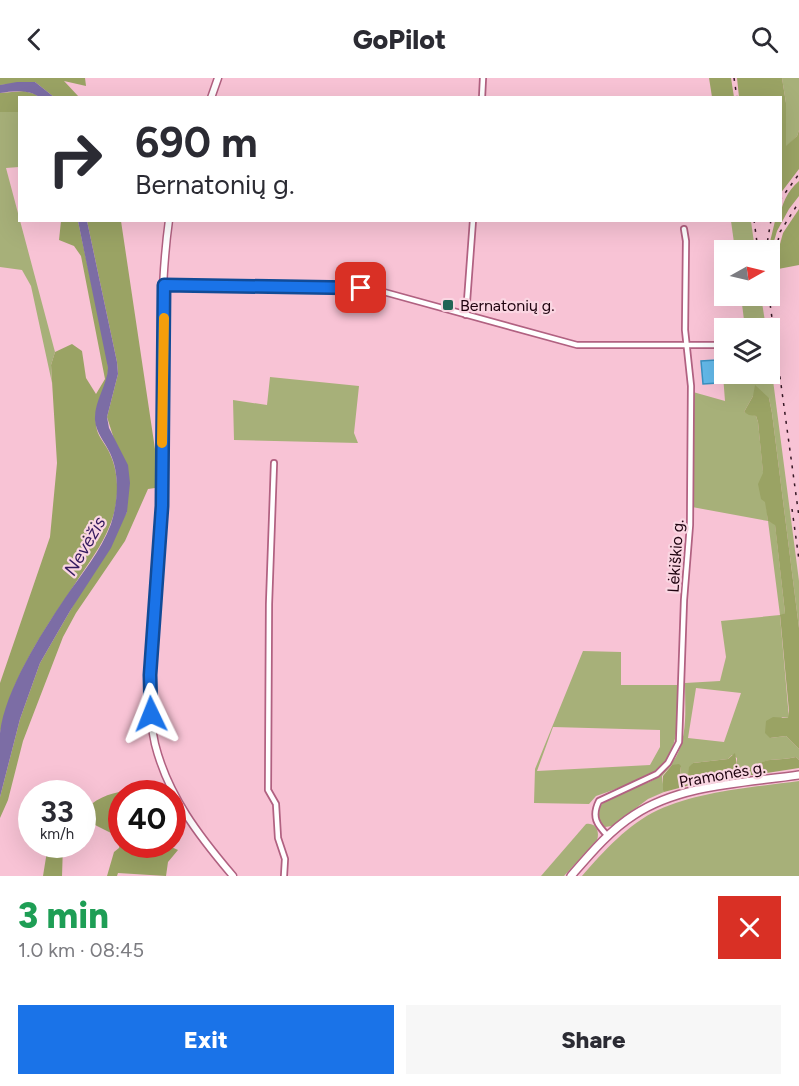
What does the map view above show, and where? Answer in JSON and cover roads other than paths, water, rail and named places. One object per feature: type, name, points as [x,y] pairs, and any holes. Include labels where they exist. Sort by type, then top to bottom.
[{"type":"main road","name":"Pramonės g.","points":[[571,876],[608,836],[644,809],[679,795],[799,775]]},
{"type":"street","points":[[212,96],[218,78]]},
{"type":"street","points":[[482,96],[483,78]]},
{"type":"street","points":[[169,222],[164,285],[162,506],[150,675],[152,720],[158,753],[176,798],[196,831],[233,876]]},
{"type":"street","points":[[466,315],[473,222]]},
{"type":"street","name":"Lėkiškio g.","points":[[608,836],[596,823],[595,809],[599,801],[657,774],[668,763],[679,742],[684,600],[690,518],[691,386],[686,345],[684,229]]},
{"type":"street","points":[[164,285],[373,289],[577,345],[714,345]]},
{"type":"street","points":[[274,463],[269,585],[268,790],[276,804],[278,838],[285,859],[284,876]]},
{"type":"railway","points":[[734,78],[737,96]]},
{"type":"railway","points":[[782,197],[799,174]]},
{"type":"railway","points":[[778,240],[780,232],[799,202]]},
{"type":"railway","points":[[754,222],[757,240]]},
{"type":"railway","points":[[768,240],[771,222]]},
{"type":"railway","points":[[770,306],[799,517]]},
{"type":"railway","points":[[792,509],[799,560]]},
{"type":"place","name":"Bernatonių g.","points":[[448,305]]},
{"type":"water label","name":"Nevėžis","points":[[85,546]]}]
